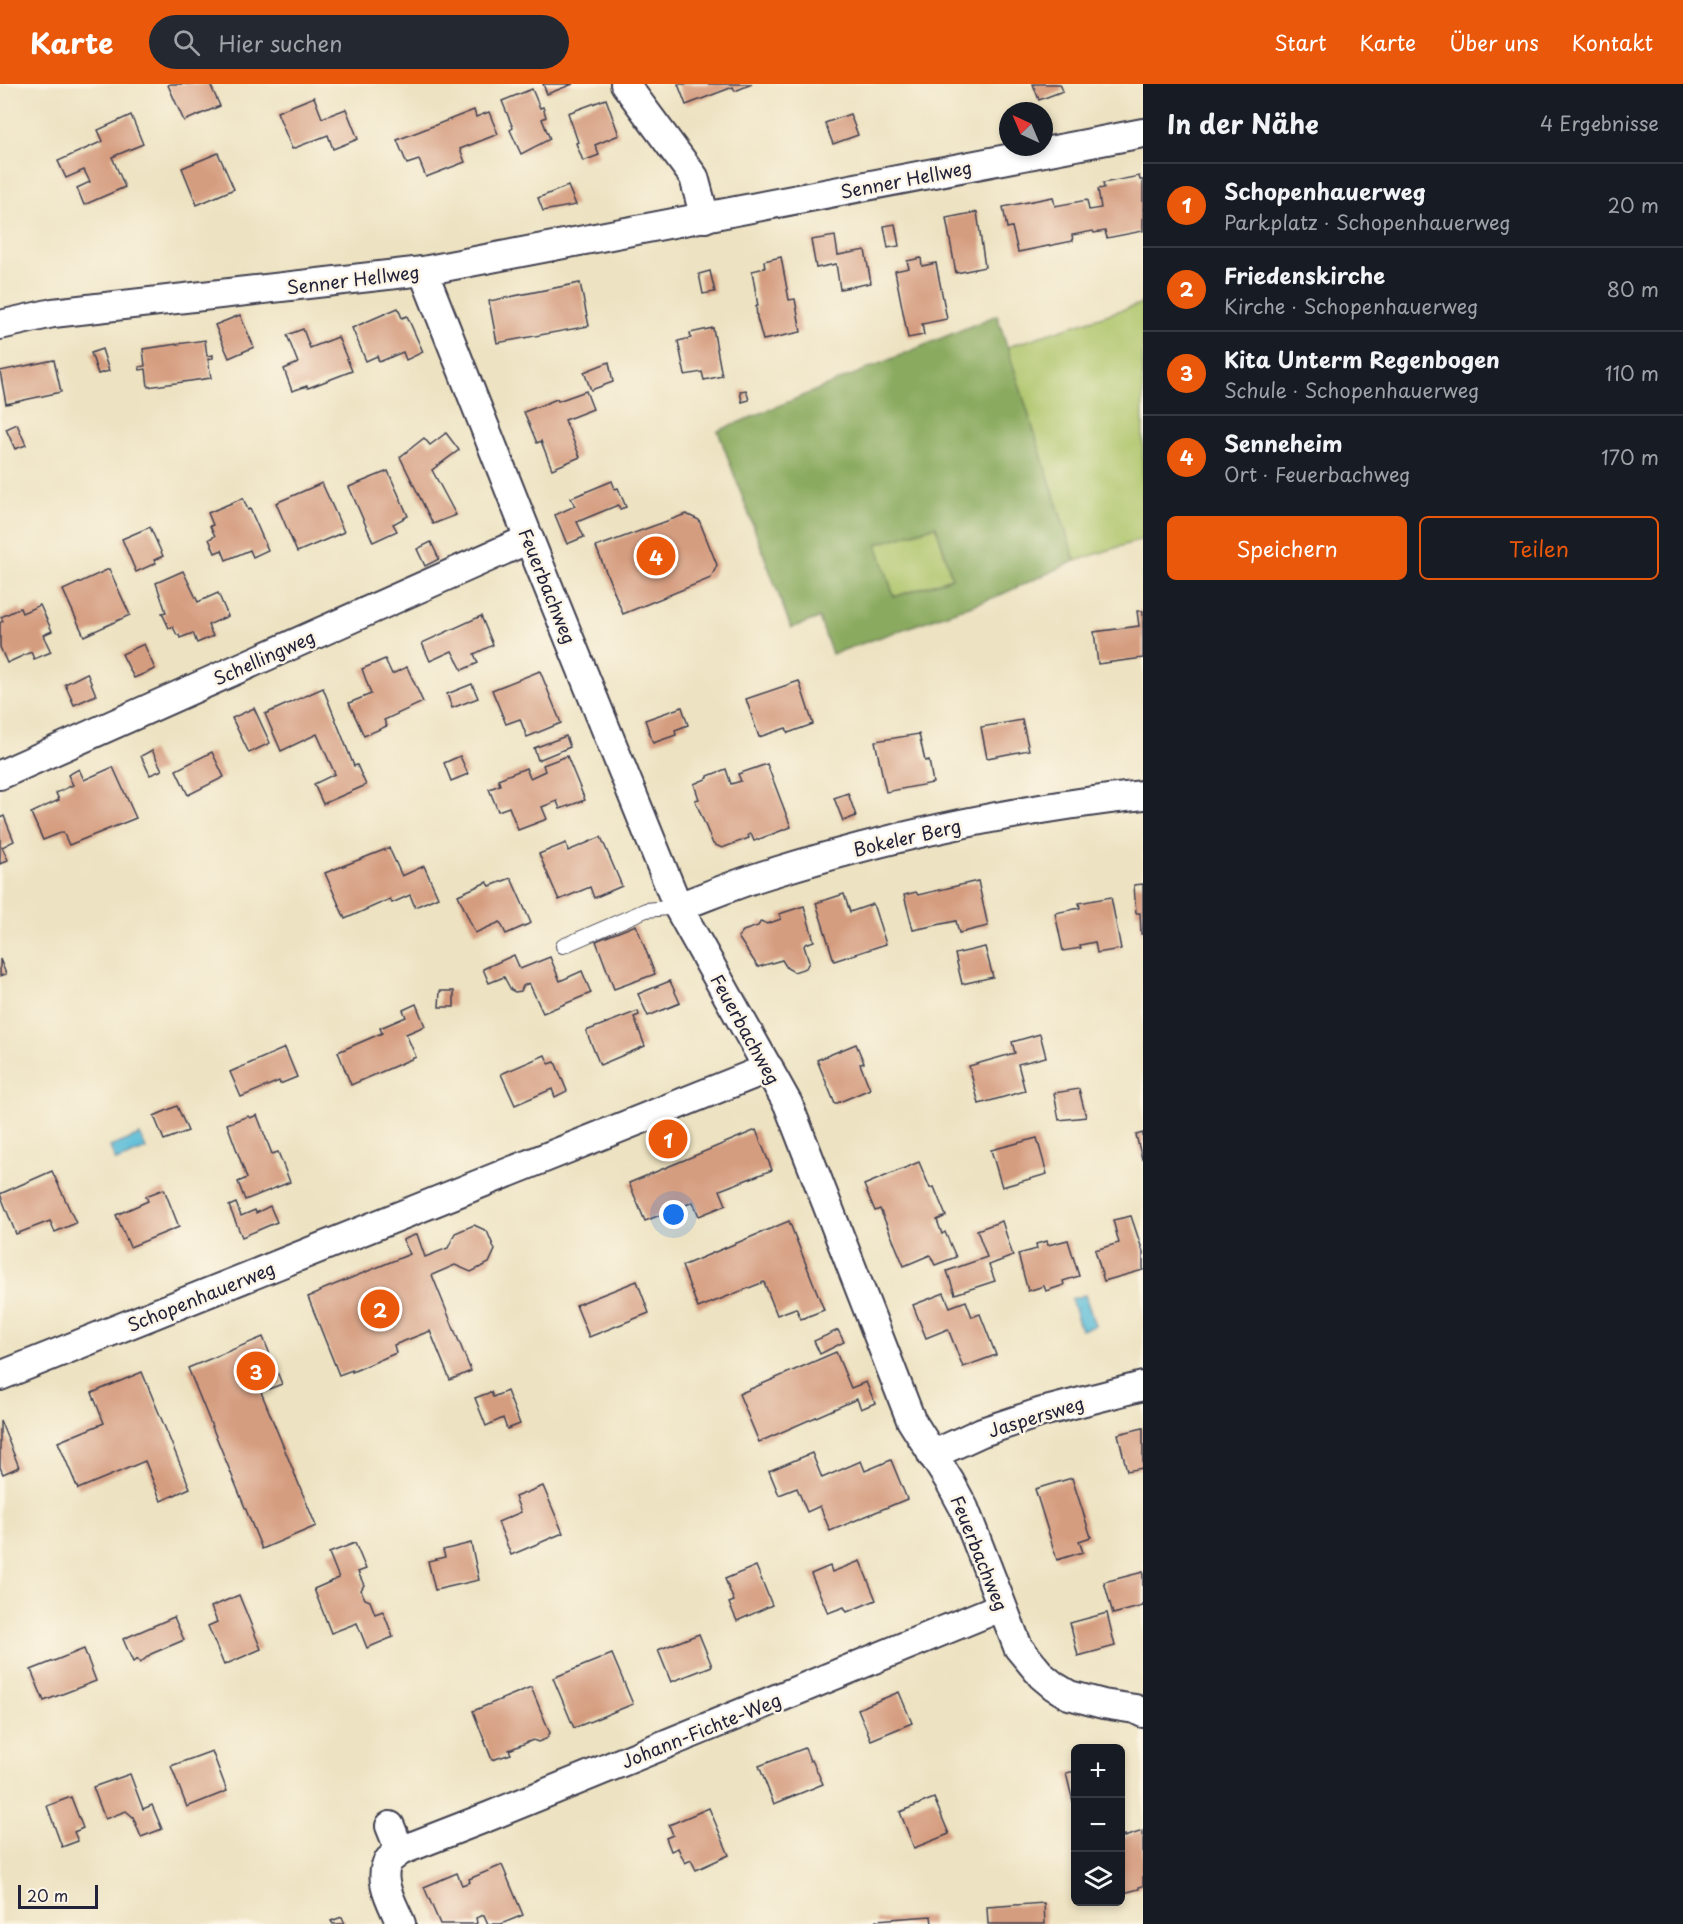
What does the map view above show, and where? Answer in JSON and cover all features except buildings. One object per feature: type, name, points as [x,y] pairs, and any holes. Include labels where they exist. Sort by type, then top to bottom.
[{"type":"street","points":[[625,84],[694,177],[705,218]]},
{"type":"street","name":"Senner Hellweg","points":[[0,325],[53,313],[423,271],[1143,133]]},
{"type":"street","name":"Feuerbachweg","points":[[423,271],[678,907],[788,1104],[911,1420],[950,1482],[963,1508],[1018,1647],[1042,1676],[1069,1695],[1135,1709],[1143,1713]]},
{"type":"street","name":"Schellingweg","points":[[0,775],[529,539]]},
{"type":"street","name":"Bokeler Berg","points":[[678,907],[767,874],[854,849],[1008,814],[1143,795]]},
{"type":"street","name":"Schopenhauerweg","points":[[0,1376],[769,1068]]},
{"type":"street","name":"Jaspersweg","points":[[932,1455],[982,1432],[1042,1412],[1143,1386]]},
{"type":"street","name":"Johann-Fichte-Weg","points":[[401,1924],[384,1882],[395,1838],[1001,1607]]},
{"type":"lane","points":[[563,946],[646,910],[678,907]]},
{"type":"green space","points":[[1143,303],[1143,539],[1075,561],[1007,347]]},
{"type":"green space","points":[[997,315],[1075,561],[998,596],[832,654],[819,618],[791,628],[718,431]],"holes":[[[936,526],[952,578],[894,597],[877,544]]]},
{"type":"green space","points":[[936,526],[952,578],[894,597],[877,544]]},
{"type":"water","points":[[140,1135],[146,1149],[116,1161],[110,1147]]},
{"type":"water","points":[[1085,1295],[1095,1326],[1081,1330],[1071,1299]]},
{"type":"place","name":"Senneheim","points":[[656,556]]},
{"type":"place","name":"Schopenhauerweg","points":[[668,1139]]},
{"type":"place","name":"Friedenskirche","points":[[380,1309]]},
{"type":"place","name":"Kita Unterm Regenbogen","points":[[256,1371]]}]
